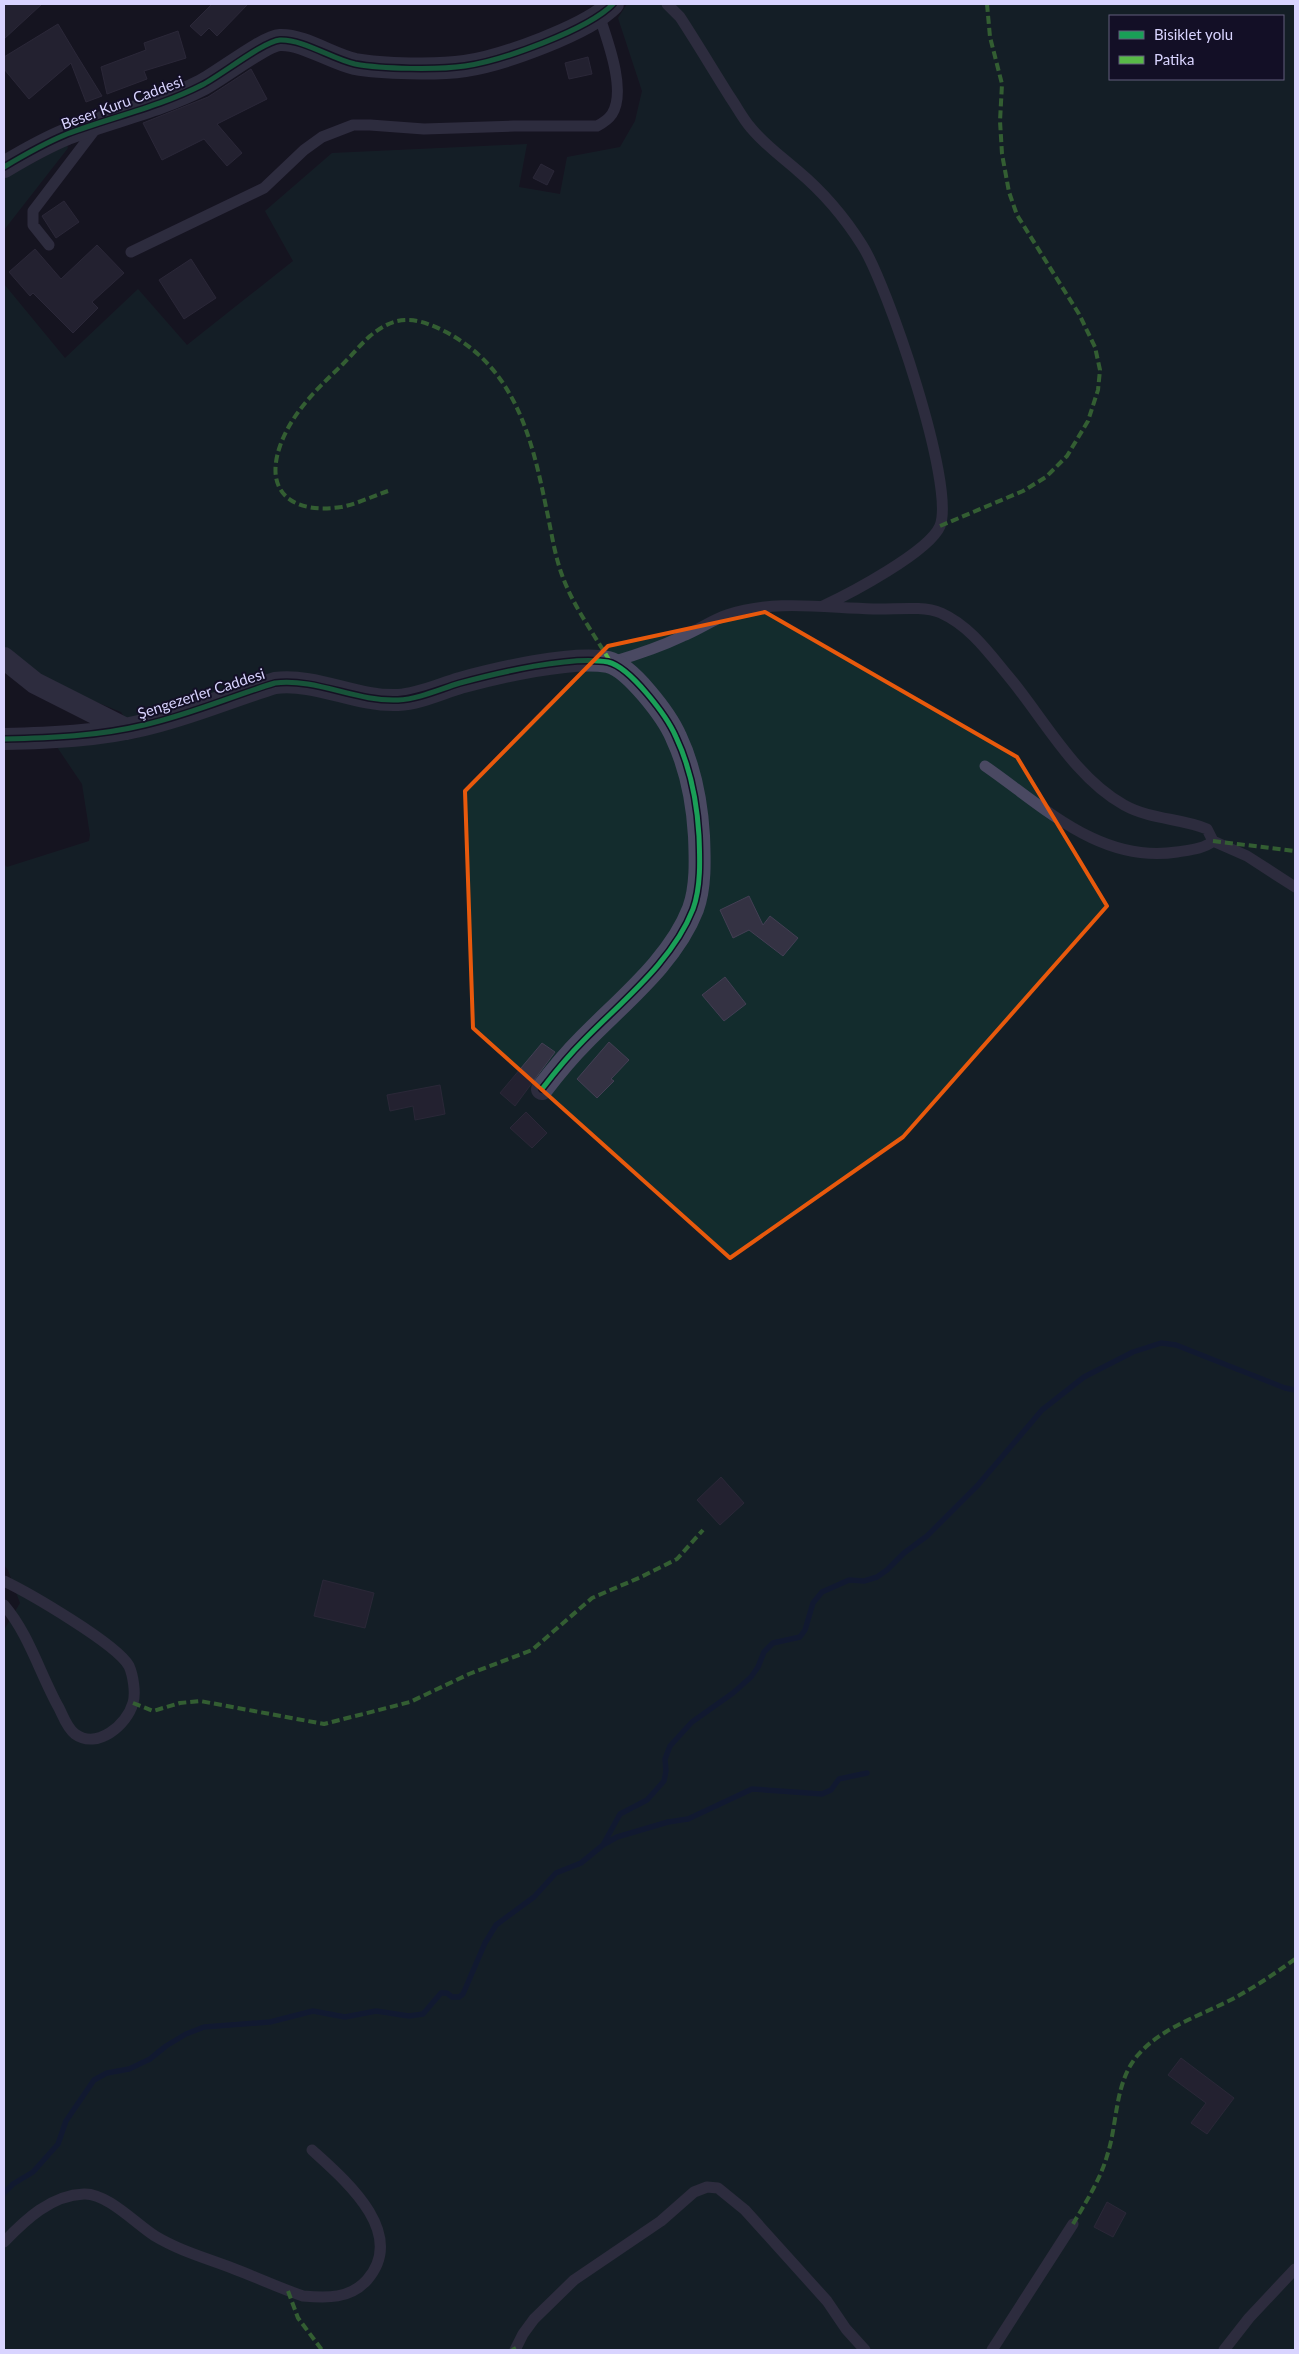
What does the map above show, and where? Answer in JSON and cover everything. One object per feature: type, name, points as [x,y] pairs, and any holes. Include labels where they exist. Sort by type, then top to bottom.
[{"type":"street","name":"Beser Kuru Caddesi","points":[[4,167],[66,135],[184,95],[212,80],[272,42],[289,41],[336,59],[356,64],[464,66],[563,35],[606,9]]},
{"type":"street","points":[[4,658],[35,683],[126,729]]},
{"type":"street","name":"Şengezerler Caddesi","points":[[4,739],[36,738],[126,729],[163,720],[275,682],[288,681],[311,684],[385,700],[400,700],[461,683],[552,664],[584,660],[610,662]]},
{"type":"street","points":[[542,1089],[574,1050],[666,954],[687,922],[697,890],[700,848],[696,794],[683,752],[673,729],[646,691],[610,662]]},
{"type":"lane","points":[[667,4],[680,17],[750,127],[771,150],[813,184],[850,227],[862,245],[880,280],[924,410],[941,494],[942,512],[940,526],[932,538],[876,580],[823,606]]},
{"type":"lane","points":[[131,252],[264,188],[304,150],[316,142],[353,125],[370,124],[424,129],[597,126],[607,121],[613,112],[616,99],[616,74],[606,9]]},
{"type":"lane","points":[[49,245],[33,225],[34,211],[102,122]]},
{"type":"lane","points":[[610,662],[682,637],[728,615],[769,607],[823,606],[928,610],[940,613],[972,634],[1064,749],[1109,795],[1124,805],[1150,816],[1207,829],[1213,841],[1247,856],[1295,887]]},
{"type":"lane","points":[[985,766],[1054,818],[1116,847],[1147,853],[1171,853],[1198,848],[1213,841]]},
{"type":"lane","points":[[4,1581],[94,1635],[118,1654],[128,1666],[134,1695],[129,1712],[121,1724],[108,1735],[95,1739],[83,1738],[74,1733],[54,1700],[21,1627],[4,1605]]},
{"type":"lane","points":[[4,2242],[34,2213],[71,2195],[85,2193],[111,2204],[155,2236],[184,2252],[304,2296],[324,2298],[342,2296],[360,2288],[375,2270],[381,2246],[376,2225],[365,2205],[346,2181],[312,2150]]},
{"type":"lane","points":[[516,2350],[523,2334],[534,2319],[574,2280],[661,2222],[694,2192],[707,2187],[718,2188],[744,2210],[827,2301],[846,2329],[865,2350]]},
{"type":"lane","points":[[992,2350],[1073,2224]]},
{"type":"lane","points":[[1224,2350],[1249,2318],[1295,2269]]},
{"type":"highlighted area","points":[[765,612],[1017,757],[1107,906],[903,1137],[730,1258],[473,1028],[465,791],[608,646]]},
{"type":"green space","points":[[627,4],[1295,4],[1295,2350],[4,2350],[4,1630],[20,1603],[8,1570],[4,1565],[4,864],[7,867],[89,841],[90,835],[82,784],[57,747],[138,738],[121,712],[59,687],[16,659],[4,646],[4,284],[65,358],[138,289],[187,345],[293,261],[265,211],[332,153],[527,144],[519,187],[560,194],[567,157],[620,147],[635,121],[642,91],[618,18]]},
{"type":"green space","points":[[67,145],[68,148],[4,230],[4,178]]},
{"type":"building","points":[[4,4],[42,4],[4,39]]},
{"type":"building","points":[[212,4],[248,4],[217,36],[209,28],[201,36],[190,26]]},
{"type":"building","points":[[58,24],[102,96],[86,102],[71,63],[29,99],[4,69],[4,57]]},
{"type":"building","points":[[178,31],[186,58],[144,71],[147,79],[107,94],[101,67],[146,50],[144,43]]},
{"type":"building","points":[[588,57],[592,74],[569,79],[565,63]]},
{"type":"building","points":[[251,69],[267,99],[217,124],[242,153],[227,166],[204,139],[162,160],[143,123],[208,97]]},
{"type":"building","points":[[541,164],[554,171],[547,185],[533,178]]},
{"type":"building","points":[[64,201],[79,222],[56,238],[42,216]]},
{"type":"building","points":[[97,245],[124,273],[92,302],[98,308],[73,333],[33,293],[30,296],[9,272],[35,249],[61,279]]},
{"type":"building","points":[[191,259],[216,298],[184,319],[159,280]]},
{"type":"building","points":[[749,896],[763,925],[770,916],[798,938],[783,956],[749,930],[733,938],[720,910]]},
{"type":"building","points":[[725,977],[746,1004],[724,1021],[702,995]]},
{"type":"building","points":[[609,1042],[629,1060],[611,1079],[614,1081],[597,1098],[577,1079]]},
{"type":"building","points":[[542,1043],[555,1052],[515,1106],[500,1093]]},
{"type":"building","points":[[440,1085],[445,1114],[415,1120],[413,1106],[390,1111],[387,1095]]},
{"type":"building","points":[[526,1112],[547,1133],[532,1148],[510,1128]]},
{"type":"building","points":[[721,1477],[744,1503],[720,1525],[697,1500]]},
{"type":"building","points":[[323,1580],[374,1593],[365,1628],[314,1616]]},
{"type":"building","points":[[1181,2058],[1234,2098],[1207,2134],[1191,2123],[1206,2103],[1168,2075]]},
{"type":"building","points":[[1107,2202],[1126,2213],[1113,2237],[1094,2227]]},
{"type":"waterway","points":[[603,1845],[620,1814],[647,1800],[664,1781],[666,1771],[665,1759],[670,1746],[692,1722],[733,1693],[751,1677],[758,1667],[764,1652],[773,1643],[800,1637],[805,1630],[813,1603],[822,1592],[849,1580],[864,1581],[877,1577],[887,1570],[904,1553],[927,1536],[978,1485],[1042,1410],[1084,1377],[1133,1352],[1161,1343],[1176,1345],[1285,1388],[1295,1390]]},
{"type":"waterway","points":[[4,2193],[13,2184],[33,2172],[58,2144],[66,2121],[94,2080],[107,2073],[129,2069],[150,2059],[166,2046],[186,2034],[204,2027],[270,2022],[313,2011],[345,2017],[376,2011],[409,2016],[423,2014],[441,1993],[447,1993],[452,1997],[459,1997],[463,1994],[485,1943],[496,1925],[534,1897],[556,1873],[581,1863],[603,1845],[617,1837],[668,1822],[688,1819],[752,1789],[822,1794],[831,1790],[839,1779],[867,1773]]},
{"type":"marked path","points":[[940,526],[1023,491],[1046,477],[1067,456],[1088,421],[1098,390],[1100,370],[1095,347],[1079,314],[1017,215],[1009,192],[1002,154],[1000,121],[1002,84],[990,37],[987,4]]},
{"type":"marked path","points":[[388,491],[341,507],[310,507],[297,504],[287,498],[280,489],[276,477],[276,463],[280,446],[291,422],[315,392],[366,339],[379,329],[395,322],[412,320],[440,329],[465,344],[485,361],[502,381],[515,403],[533,453],[559,567],[578,609],[611,663]]},
{"type":"marked path","points":[[1213,841],[1295,851]]},
{"type":"marked path","points":[[133,1703],[153,1711],[180,1703],[200,1701],[324,1724],[410,1702],[469,1674],[532,1650],[592,1598],[677,1559],[703,1530]]},
{"type":"marked path","points":[[1073,2224],[1101,2174],[1111,2143],[1120,2091],[1124,2079],[1137,2056],[1159,2036],[1185,2021],[1238,1996],[1295,1959]]},
{"type":"marked path","points":[[288,2291],[298,2318],[322,2350]]},
{"type":"marked path","points":[[512,2350],[516,2348]]},
{"type":"cycle path","points":[[4,167],[35,149],[67,134],[186,93],[210,81],[253,52],[280,40],[308,46],[346,61],[366,66],[410,68],[465,66],[500,58],[565,34],[601,14],[613,4]]},
{"type":"cycle path","points":[[4,739],[74,736],[127,729],[161,721],[275,683],[291,682],[306,684],[382,700],[398,700],[422,696],[460,683],[534,666],[593,660],[608,662],[617,666],[637,682],[665,717],[686,761],[695,798],[698,823],[700,864],[696,901],[684,928],[660,963],[578,1046],[542,1089]]}]
